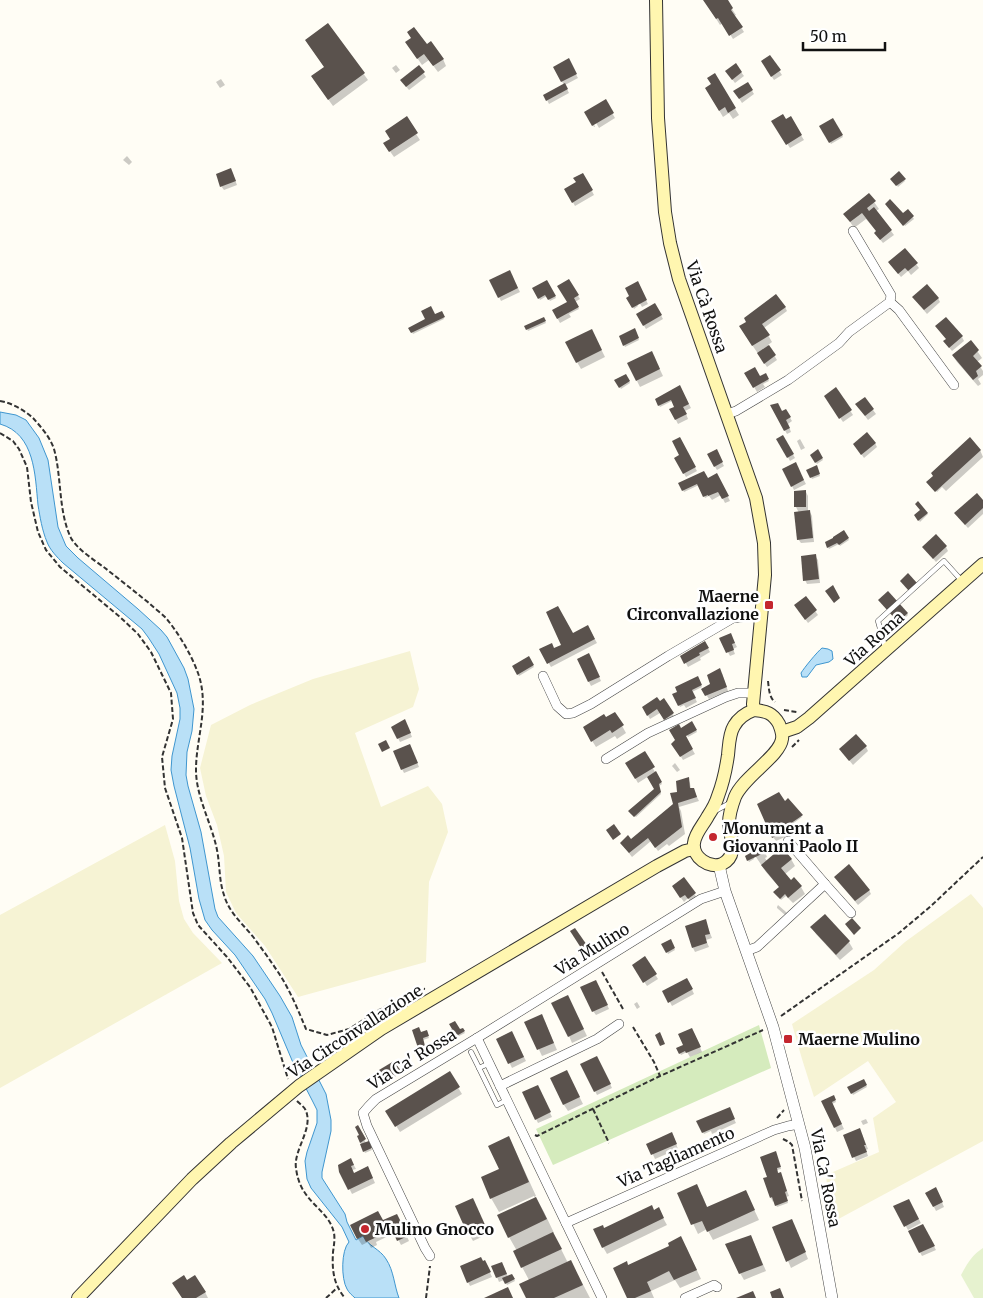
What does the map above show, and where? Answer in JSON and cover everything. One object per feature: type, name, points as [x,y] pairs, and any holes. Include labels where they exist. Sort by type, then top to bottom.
[{"type":"main road","name":"Via Cà Rossa","points":[[656,0],[658,118],[665,212],[670,243],[680,279],[756,498],[764,543],[765,575],[754,710]]},
{"type":"main road","name":"Via Roma","points":[[782,732],[797,727],[809,718],[983,564]]},
{"type":"main road","points":[[754,710],[766,711],[776,719],[782,732],[782,739],[777,750],[737,792],[729,822],[733,849],[731,856],[719,865],[711,865],[702,861],[696,855],[693,844],[709,816],[718,795],[723,780],[733,727],[739,718],[747,713],[754,710]]},
{"type":"main road","name":"Via Circonvallazione","points":[[78,1298],[198,1173],[295,1086],[380,1029],[657,866],[685,851],[694,849]]},
{"type":"street","points":[[727,414],[736,411],[788,380],[839,343],[849,332],[890,302],[891,295],[854,231]]},
{"type":"street","points":[[890,302],[899,310],[954,384]]},
{"type":"street","points":[[543,676],[557,706],[566,714],[573,713],[733,618],[761,617]]},
{"type":"street","points":[[606,758],[648,734],[726,697],[738,693],[754,693]]},
{"type":"street","points":[[788,842],[851,913]]},
{"type":"street","name":"Via Ca' Rossa","points":[[719,865],[725,891],[773,1027],[799,1124],[832,1298]]},
{"type":"street","points":[[746,951],[757,947],[825,884]]},
{"type":"street","name":"Via Mulino","points":[[478,1038],[701,899],[725,891]]},
{"type":"street","points":[[500,1086],[597,1038],[619,1024]]},
{"type":"street","name":"Via Ca' Rossa","points":[[430,1256],[367,1126],[363,1113],[376,1099],[478,1038],[602,1298]]},
{"type":"street","name":"Via Tagliamento","points":[[566,1223],[774,1130],[799,1124]]},
{"type":"street","points":[[685,1298],[714,1285],[717,1287]]},
{"type":"lane","points":[[886,650],[878,621],[944,561],[963,582]]},
{"type":"lane","points":[[709,816],[734,800]]},
{"type":"lane","points":[[471,1052],[497,1105],[507,1100]]},
{"type":"lane","points":[[479,1068],[490,1063]]},
{"type":"path","points":[[0,401],[6,402],[27,413],[48,436],[54,448],[64,513],[72,540],[86,554],[137,593],[164,617],[178,634],[188,653],[198,674],[203,704],[196,772],[217,850],[226,903],[278,972],[291,995],[306,1029],[327,1035],[348,1029],[419,988],[442,993]]},
{"type":"path","points":[[0,433],[13,441],[27,467],[31,502],[38,532],[46,550],[60,567],[138,634],[151,652],[171,693],[173,719],[162,757],[162,765],[165,788],[182,838],[193,913],[198,925],[227,957],[250,987],[272,1027],[286,1068],[295,1086]]},
{"type":"path","points":[[791,748],[804,736]]},
{"type":"path","points":[[780,1017],[898,933],[931,906],[983,857]]},
{"type":"path","points":[[597,964],[623,1009]]},
{"type":"path","points":[[633,1027],[654,1062],[660,1076]]},
{"type":"path","points":[[524,1135],[530,1133],[537,1136],[660,1076],[763,1030]]},
{"type":"path","points":[[296,1099],[305,1109],[307,1118],[307,1128],[298,1150],[295,1166],[298,1179],[305,1193],[329,1220],[334,1232],[332,1269],[336,1288],[345,1298]]},
{"type":"path","points":[[593,1109],[609,1143]]},
{"type":"path","points":[[778,1139],[786,1139],[792,1145],[803,1205]]},
{"type":"path","points":[[426,1298],[430,1256]]},
{"type":"path","points":[[326,1298],[336,1288]]},
{"type":"shaded area","points":[[410,651],[419,689],[413,707],[355,733],[381,807],[428,786],[442,804],[448,832],[429,882],[426,962],[298,997],[265,946],[236,913],[226,892],[224,856],[217,825],[206,796],[200,768],[211,725],[250,705],[313,679]]},
{"type":"shaded area","points":[[165,825],[175,861],[179,901],[184,919],[193,933],[222,963],[0,1088],[0,915]]},
{"type":"shaded area","points":[[971,894],[983,908],[983,1141],[831,1223],[826,1175],[879,1152],[873,1118],[896,1102],[868,1061],[814,1097],[792,1024],[874,970],[905,942]]},
{"type":"green space","points":[[759,1025],[771,1068],[553,1165],[536,1129]]},
{"type":"green space","points":[[983,1248],[983,1298],[974,1298],[961,1275],[968,1263]]},
{"type":"water","points":[[0,412],[16,415],[26,420],[39,438],[48,460],[58,527],[66,546],[161,630],[167,637],[184,668],[194,709],[192,731],[187,752],[186,775],[201,832],[215,909],[218,917],[253,956],[292,1017],[301,1045],[326,1094],[331,1120],[331,1131],[322,1178],[345,1214],[356,1240],[363,1236],[386,1259],[391,1268],[399,1298],[355,1298],[347,1289],[343,1265],[344,1251],[349,1242],[342,1227],[311,1188],[307,1179],[305,1161],[317,1123],[317,1110],[294,1065],[265,999],[235,955],[205,920],[171,770],[180,719],[177,693],[159,654],[142,629],[63,563],[50,548],[41,524],[34,469],[27,446],[12,429],[0,424]]},
{"type":"water","points":[[822,648],[832,651],[833,659],[816,665],[807,677],[802,677],[801,673]]},
{"type":"building","points":[[703,0],[728,0],[733,8],[731,10],[743,27],[729,36],[718,18],[716,19]]},
{"type":"building","points":[[328,23],[365,73],[328,100],[311,76],[324,67],[305,40]]},
{"type":"building","points":[[414,27],[427,44],[431,41],[444,59],[433,66],[424,54],[417,59],[405,42],[411,38],[407,32]]},
{"type":"building","points":[[770,55],[781,70],[771,77],[761,61]]},
{"type":"building","points":[[569,58],[577,74],[561,82],[553,67]]},
{"type":"building","points":[[736,63],[742,72],[732,80],[725,71]]},
{"type":"building","points":[[419,65],[425,72],[406,87],[400,80]]},
{"type":"building","points":[[715,73],[736,108],[728,113],[725,107],[719,111],[705,88],[711,84],[707,78]]},
{"type":"building","points":[[748,82],[753,90],[739,99],[733,91]]},
{"type":"building","points":[[565,83],[568,89],[546,101],[543,95]]},
{"type":"building","points":[[606,99],[614,113],[592,126],[584,112]]},
{"type":"building","points":[[783,114],[786,119],[791,116],[802,135],[786,145],[771,121]]},
{"type":"building","points":[[407,116],[418,133],[389,152],[383,143],[390,139],[385,131]]},
{"type":"building","points":[[833,118],[843,135],[829,143],[819,126]]},
{"type":"building","points":[[231,168],[236,181],[220,187],[216,174]]},
{"type":"building","points":[[899,171],[906,179],[896,186],[890,179]]},
{"type":"building","points":[[583,173],[593,190],[572,203],[564,189],[576,182],[573,178]]},
{"type":"building","points":[[869,193],[876,201],[867,208],[869,211],[874,207],[892,230],[880,240],[874,233],[876,231],[862,213],[850,222],[843,214]]},
{"type":"building","points":[[890,199],[903,213],[908,209],[914,216],[903,226],[885,204]]},
{"type":"building","points":[[905,248],[918,263],[908,271],[905,268],[898,274],[888,262]]},
{"type":"building","points":[[510,270],[518,288],[498,298],[489,280]]},
{"type":"building","points":[[569,279],[579,295],[574,298],[579,307],[557,319],[552,310],[567,302],[557,286]]},
{"type":"building","points":[[547,280],[556,296],[548,300],[545,295],[538,299],[532,288]]},
{"type":"building","points":[[638,281],[647,300],[632,308],[626,298],[629,296],[625,288]]},
{"type":"building","points":[[927,284],[939,298],[924,310],[912,297]]},
{"type":"building","points":[[776,294],[786,307],[762,324],[770,335],[752,346],[739,326],[746,322],[744,318]]},
{"type":"building","points":[[655,303],[662,315],[643,326],[636,314]]},
{"type":"building","points":[[431,306],[435,314],[442,311],[445,317],[411,333],[408,328],[425,319],[421,311]]},
{"type":"building","points":[[544,317],[546,321],[526,330],[524,326]]},
{"type":"building","points":[[946,317],[963,336],[949,348],[943,341],[946,339],[935,326]]},
{"type":"building","points":[[635,328],[639,338],[623,346],[619,336]]},
{"type":"building","points":[[592,329],[602,350],[576,363],[565,342]]},
{"type":"building","points":[[971,340],[979,350],[973,356],[982,366],[976,371],[978,376],[973,380],[952,355]]},
{"type":"building","points":[[769,345],[776,355],[764,364],[757,353]]},
{"type":"building","points":[[652,351],[660,369],[636,381],[627,363]]},
{"type":"building","points":[[755,367],[760,376],[766,373],[769,379],[753,388],[744,373]]},
{"type":"building","points":[[626,374],[630,381],[619,388],[614,380]]},
{"type":"building","points":[[680,385],[689,404],[683,407],[687,414],[675,420],[669,409],[674,407],[671,400],[658,406],[655,399]]},
{"type":"building","points":[[836,387],[852,410],[839,419],[824,396]]},
{"type":"building","points":[[865,397],[874,409],[865,416],[855,404]]},
{"type":"building","points":[[778,403],[782,411],[786,409],[791,417],[786,420],[790,428],[784,431],[770,405]]},
{"type":"building","points":[[867,432],[876,443],[861,455],[853,444]]},
{"type":"building","points":[[783,435],[794,454],[787,458],[776,439]]},
{"type":"building","points":[[680,437],[696,467],[683,474],[674,458],[679,455],[672,441]]},
{"type":"building","points":[[970,437],[981,450],[935,492],[926,482],[933,476],[931,473]]},
{"type":"building","points":[[717,449],[723,462],[714,467],[707,454]]},
{"type":"building","points":[[818,449],[823,458],[815,463],[810,455]]},
{"type":"building","points":[[796,462],[804,480],[791,487],[782,469]]},
{"type":"building","points":[[817,465],[820,474],[810,478],[806,470]]},
{"type":"building","points":[[704,471],[708,478],[717,473],[729,496],[722,499],[718,492],[703,497],[697,484],[682,491],[678,483]]},
{"type":"building","points":[[806,490],[806,507],[794,507],[794,491]]},
{"type":"building","points":[[977,493],[983,500],[983,508],[965,525],[954,513]]},
{"type":"building","points":[[918,501],[928,513],[918,521],[914,515],[920,510],[915,504]]},
{"type":"building","points":[[810,510],[813,538],[797,540],[794,512]]},
{"type":"building","points":[[844,530],[849,538],[839,545],[837,543],[827,548],[825,542]]},
{"type":"building","points":[[936,534],[947,546],[933,559],[922,547]]},
{"type":"building","points":[[816,554],[819,579],[803,581],[801,556]]},
{"type":"building","points":[[908,573],[917,583],[909,591],[900,581]]},
{"type":"building","points":[[833,585],[840,598],[834,603],[825,591]]},
{"type":"building","points":[[888,591],[908,613],[898,622],[878,600]]},
{"type":"building","points":[[806,596],[817,610],[805,620],[794,605]]},
{"type":"building","points":[[558,606],[573,633],[588,625],[595,639],[547,664],[539,649],[552,643],[554,648],[561,645],[546,612]]},
{"type":"building","points":[[731,633],[735,643],[732,644],[734,650],[726,653],[719,638]]},
{"type":"building","points":[[705,641],[709,648],[684,664],[680,656]]},
{"type":"building","points":[[589,653],[600,677],[588,682],[577,659]]},
{"type":"building","points":[[529,656],[534,665],[517,675],[512,666]]},
{"type":"building","points":[[720,668],[727,687],[705,696],[701,689],[710,684],[707,675]]},
{"type":"building","points":[[698,676],[702,685],[692,690],[696,698],[678,706],[672,694],[677,692],[675,687]]},
{"type":"building","points":[[657,697],[660,701],[664,698],[674,713],[664,720],[657,709],[647,716],[642,707]]},
{"type":"building","points":[[615,712],[624,725],[612,733],[610,730],[591,742],[583,727],[604,714],[606,717]]},
{"type":"building","points":[[405,719],[411,733],[397,739],[391,727]]},
{"type":"building","points":[[692,721],[697,730],[686,736],[693,749],[680,757],[671,744],[675,740],[669,730],[679,724],[681,728]]},
{"type":"building","points":[[856,734],[867,746],[849,761],[839,749]]},
{"type":"building","points":[[386,740],[390,748],[382,752],[378,744]]},
{"type":"building","points":[[410,744],[418,763],[401,770],[393,751]]},
{"type":"building","points":[[645,751],[655,767],[635,779],[625,763]]},
{"type":"building","points":[[656,771],[662,782],[659,784],[661,792],[634,817],[628,811],[654,789],[647,777]]},
{"type":"building","points":[[689,777],[690,788],[694,788],[697,797],[678,803],[682,827],[655,848],[648,838],[629,853],[620,843],[628,835],[631,839],[673,804],[670,793],[677,792],[676,781]]},
{"type":"building","points":[[779,792],[785,801],[788,798],[803,815],[784,828],[785,831],[772,838],[757,804]]},
{"type":"building","points":[[614,824],[621,834],[613,840],[606,830]]},
{"type":"building","points":[[761,842],[766,852],[747,861],[745,856],[752,852],[750,847]]},
{"type":"building","points":[[782,847],[792,859],[781,868],[791,880],[794,877],[802,886],[788,898],[785,894],[780,899],[773,892],[779,887],[761,865]]},
{"type":"building","points":[[849,864],[870,890],[855,901],[834,877]]},
{"type":"building","points":[[684,877],[696,893],[688,899],[685,895],[680,898],[672,886]]},
{"type":"building","points":[[825,914],[850,941],[836,955],[810,927]]},
{"type":"building","points":[[852,918],[861,928],[854,935],[845,924]]},
{"type":"building","points":[[706,919],[710,934],[705,935],[707,943],[692,948],[685,926]]},
{"type":"building","points":[[575,928],[589,948],[583,951],[570,931]]},
{"type":"building","points":[[671,939],[675,948],[666,953],[661,944]]},
{"type":"building","points":[[645,956],[657,974],[643,983],[632,965]]},
{"type":"building","points":[[687,978],[693,989],[668,1003],[662,991]]},
{"type":"building","points":[[596,980],[608,1005],[592,1012],[580,987]]},
{"type":"building","points":[[568,995],[584,1029],[568,1037],[551,1003]]},
{"type":"building","points":[[542,1014],[554,1043],[537,1050],[524,1022]]},
{"type":"building","points":[[455,1021],[460,1029],[463,1028],[465,1031],[453,1038],[449,1031],[452,1029],[449,1024]]},
{"type":"building","points":[[419,1027],[421,1032],[427,1030],[429,1036],[423,1038],[425,1046],[418,1048],[412,1030]]},
{"type":"building","points":[[692,1028],[701,1047],[679,1054],[676,1048],[683,1045],[678,1034]]},
{"type":"building","points":[[512,1031],[524,1057],[508,1064],[496,1039]]},
{"type":"building","points":[[660,1032],[665,1044],[660,1046],[655,1035]]},
{"type":"building","points":[[597,1056],[611,1084],[594,1092],[580,1064]]},
{"type":"building","points":[[394,1061],[401,1071],[385,1081],[379,1070]]},
{"type":"building","points":[[567,1070],[580,1097],[563,1105],[550,1078]]},
{"type":"building","points":[[450,1071],[460,1087],[395,1127],[385,1111]]},
{"type":"building","points":[[864,1079],[867,1085],[851,1094],[847,1087]]},
{"type":"building","points":[[538,1085],[551,1112],[535,1120],[522,1092]]},
{"type":"building","points":[[834,1095],[836,1100],[832,1102],[842,1124],[834,1128],[821,1101]]},
{"type":"building","points":[[730,1107],[735,1119],[702,1133],[696,1121]]},
{"type":"building","points":[[358,1125],[366,1139],[360,1143],[355,1127]]},
{"type":"building","points":[[860,1128],[867,1152],[852,1158],[843,1135]]},
{"type":"building","points":[[672,1132],[677,1144],[651,1155],[646,1144]]},
{"type":"building","points":[[509,1136],[529,1182],[490,1199],[481,1177],[499,1169],[488,1146]]},
{"type":"building","points":[[369,1141],[372,1148],[363,1152],[360,1144]]},
{"type":"building","points":[[776,1151],[781,1167],[777,1168],[778,1173],[781,1172],[788,1201],[775,1206],[763,1178],[767,1177],[760,1157]]},
{"type":"building","points":[[351,1158],[354,1165],[351,1166],[354,1173],[368,1166],[373,1178],[348,1190],[339,1172],[338,1165]]},
{"type":"building","points":[[697,1184],[707,1207],[746,1190],[755,1210],[707,1232],[702,1221],[691,1225],[677,1193]]},
{"type":"building","points":[[936,1187],[943,1202],[933,1207],[925,1193]]},
{"type":"building","points":[[536,1197],[547,1219],[508,1238],[497,1215]]},
{"type":"building","points":[[473,1198],[486,1227],[468,1235],[455,1206]]},
{"type":"building","points":[[909,1199],[919,1219],[904,1227],[893,1206]]},
{"type":"building","points":[[652,1205],[654,1210],[659,1207],[664,1218],[602,1248],[593,1229],[603,1225],[604,1228]]},
{"type":"building","points":[[378,1211],[383,1220],[397,1214],[408,1236],[397,1241],[392,1230],[366,1242],[363,1236],[357,1239],[350,1225]]},
{"type":"building","points":[[792,1219],[806,1252],[786,1262],[772,1227]]},
{"type":"building","points":[[923,1224],[935,1246],[919,1253],[908,1231]]},
{"type":"building","points":[[553,1232],[562,1249],[521,1268],[513,1251]]},
{"type":"building","points":[[751,1235],[763,1265],[739,1274],[725,1244]]},
{"type":"building","points":[[681,1236],[697,1270],[674,1280],[669,1271],[647,1282],[651,1291],[635,1298],[627,1298],[613,1268],[627,1261],[628,1265],[669,1246],[668,1243]]},
{"type":"building","points":[[481,1257],[483,1261],[485,1260],[491,1272],[467,1283],[460,1266]]},
{"type":"building","points":[[571,1260],[583,1285],[554,1298],[526,1298],[519,1284]]},
{"type":"building","points":[[502,1262],[507,1274],[496,1278],[491,1266]]},
{"type":"building","points":[[512,1274],[515,1279],[505,1284],[502,1278]]},
{"type":"building","points":[[184,1275],[187,1280],[195,1275],[206,1292],[196,1298],[182,1298],[172,1283]]},
{"type":"building","points":[[508,1287],[513,1298],[484,1298]]},
{"type":"building","points":[[780,1288],[784,1298],[772,1298],[770,1292]]},
{"type":"building","points":[[753,1291],[756,1298],[736,1298]]},
{"type":"place","name":"Maerne Circonvallazione","points":[[769,605]]},
{"type":"place","name":"Monument a Giovanni Paolo II","points":[[713,837]]},
{"type":"place","name":"Maerne Mulino","points":[[788,1039]]},
{"type":"place","name":"Mulino Gnocco","points":[[365,1229]]}]
